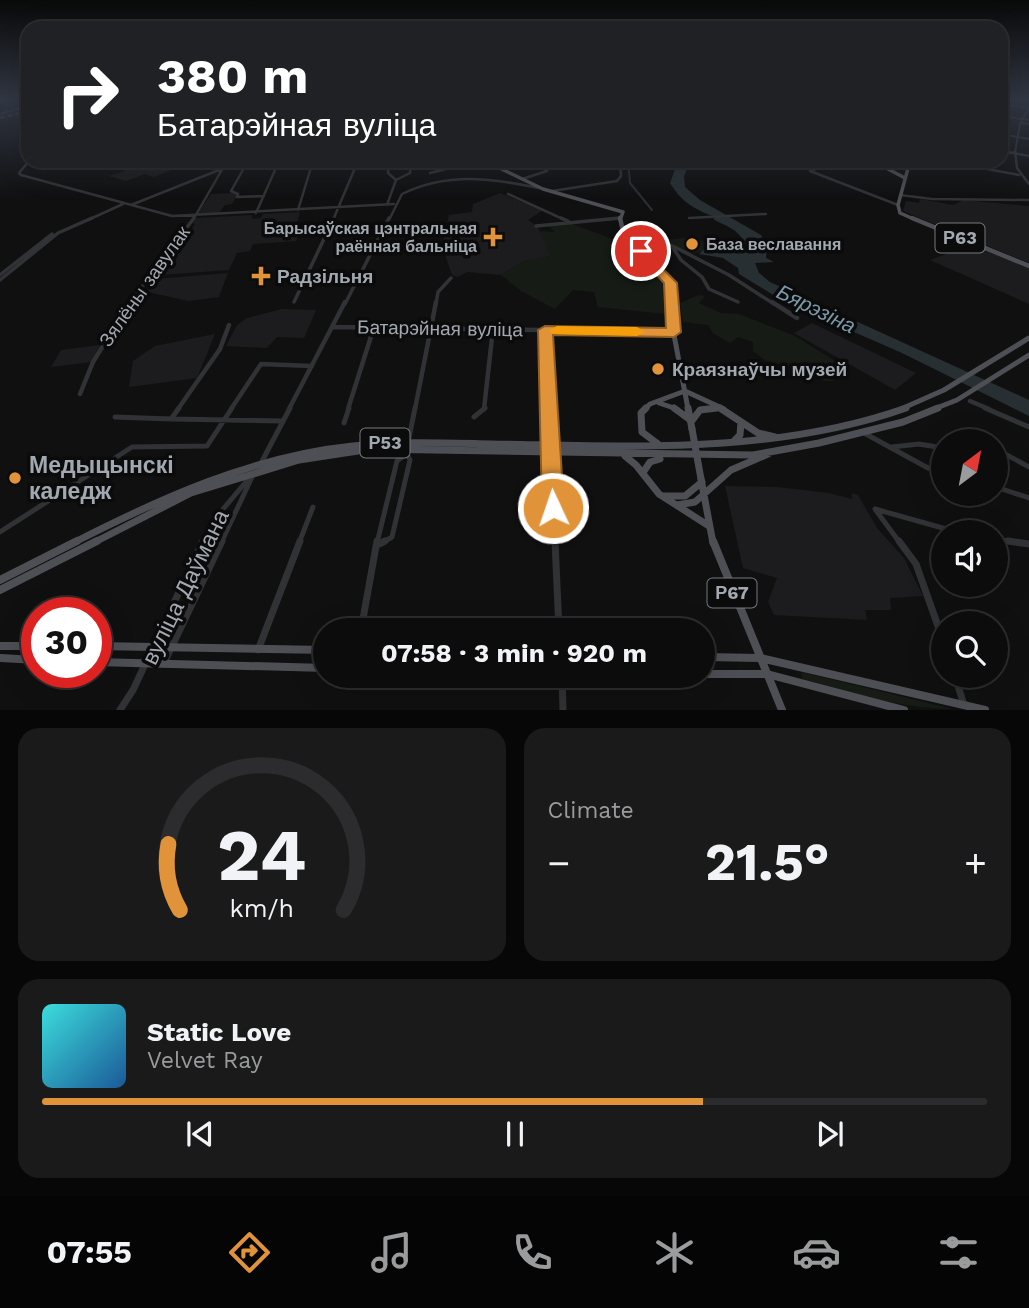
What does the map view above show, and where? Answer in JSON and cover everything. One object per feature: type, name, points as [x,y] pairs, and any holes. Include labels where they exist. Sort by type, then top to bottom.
[{"type":"main road","points":[[498,168],[543,189],[622,211],[624,214],[619,223],[627,237],[671,283],[674,332],[692,426]]},
{"type":"main road","points":[[888,168],[906,176]]},
{"type":"main road","points":[[898,205],[908,168]]},
{"type":"main road","name":"Р63","points":[[898,205],[898,211],[905,216],[1029,266]]},
{"type":"main road","name":"Р53","points":[[0,590],[191,493],[255,472],[323,455],[371,449],[550,444],[660,445],[782,438],[891,414],[925,401],[1029,338]]},
{"type":"main road","name":"Р53","points":[[0,580],[185,488],[261,462],[330,449],[669,456],[753,455],[903,422],[957,400],[1029,355]]},
{"type":"main road","points":[[642,432],[641,413],[646,407],[685,391]]},
{"type":"main road","points":[[685,391],[719,408],[758,433],[782,438]]},
{"type":"main road","points":[[658,403],[679,410],[692,426]]},
{"type":"main road","points":[[692,426],[700,410],[719,408]]},
{"type":"main road","points":[[731,443],[740,435],[741,422]]},
{"type":"main road","name":"Р67","points":[[692,426],[714,548],[782,709]]},
{"type":"main road","points":[[642,432],[660,445]]},
{"type":"main road","points":[[626,445],[642,432]]},
{"type":"main road","points":[[677,505],[695,502],[731,470],[781,449]]},
{"type":"main road","points":[[623,455],[644,471],[650,487],[709,526]]},
{"type":"main road","points":[[644,471],[650,462],[669,456]]},
{"type":"main road","points":[[663,496],[685,496],[701,481]]},
{"type":"main road","points":[[0,646],[21,646]]},
{"type":"main road","points":[[112,646],[313,650]]},
{"type":"main road","points":[[715,657],[760,658],[965,707],[985,709]]},
{"type":"main road","points":[[0,658],[21,659]]},
{"type":"main road","points":[[112,663],[313,668]]},
{"type":"main road","points":[[715,674],[767,674],[904,709]]},
{"type":"street","points":[[1017,132],[1015,153],[1019,175]]},
{"type":"street","points":[[1008,135],[1029,139]]},
{"type":"street","points":[[1008,152],[1029,156]]},
{"type":"street","points":[[23,168],[19,173],[167,216],[395,204]]},
{"type":"street","points":[[129,206],[222,168]]},
{"type":"street","name":"Зялёны завулак","points":[[80,394],[113,324],[193,216],[223,168]]},
{"type":"street","points":[[244,168],[231,191],[238,194],[237,197],[264,196]]},
{"type":"street","points":[[256,213],[276,168]]},
{"type":"street","points":[[298,210],[311,168]]},
{"type":"street","points":[[294,302],[355,168]]},
{"type":"street","points":[[388,168],[388,173],[396,180]]},
{"type":"street","points":[[396,180],[406,177],[411,168]]},
{"type":"street","points":[[430,173],[451,168]]},
{"type":"street","points":[[255,472],[395,204],[406,192],[450,180],[474,177],[523,181],[547,171],[544,168]]},
{"type":"street","points":[[551,191],[617,181],[621,178],[620,168]]},
{"type":"street","points":[[818,168],[810,171],[898,205]]},
{"type":"street","points":[[982,168],[1019,175],[1029,184]]},
{"type":"street","points":[[436,172],[450,180]]},
{"type":"street","points":[[387,205],[396,180]]},
{"type":"street","points":[[508,194],[568,221]]},
{"type":"street","points":[[900,195],[933,200],[977,197],[1029,200]]},
{"type":"street","points":[[0,278],[58,233],[121,204]]},
{"type":"street","points":[[689,218],[766,214]]},
{"type":"street","points":[[536,226],[620,218]]},
{"type":"street","points":[[627,237],[655,237],[729,275],[797,317]]},
{"type":"street","points":[[672,247],[681,260],[702,277],[709,289],[738,302]]},
{"type":"street","points":[[376,546],[392,537],[410,460],[407,449],[438,292],[451,278]]},
{"type":"street","points":[[171,419],[220,349],[229,325]]},
{"type":"street","name":"Батарэйная вуліца","points":[[332,327],[674,332]]},
{"type":"street","points":[[344,423],[374,327]]},
{"type":"street","points":[[474,417],[485,409],[493,329]]},
{"type":"street","points":[[545,330],[558,618]]},
{"type":"street","points":[[0,532],[132,447],[207,446],[261,364],[312,366]]},
{"type":"street","points":[[970,401],[1029,427]]},
{"type":"street","points":[[115,417],[282,421]]},
{"type":"street","points":[[864,432],[931,466]]},
{"type":"street","points":[[889,447],[919,444],[931,446]]},
{"type":"street","points":[[363,618],[376,546],[397,461],[407,449]]},
{"type":"street","points":[[1008,456],[1029,467]]},
{"type":"street","name":"вуліца Даўмана","points":[[120,709],[132,692],[151,647],[222,507],[255,472]]},
{"type":"street","name":"вуліца Даўмана","points":[[164,664],[255,472]]},
{"type":"street","points":[[1008,491],[1029,498]]},
{"type":"street","points":[[257,650],[313,507]]},
{"type":"street","points":[[931,526],[874,509],[916,564],[933,611]]},
{"type":"street","points":[[1008,541],[1029,544]]},
{"type":"street","points":[[562,688],[563,709]]},
{"type":"street","points":[[959,688],[965,707]]},
{"type":"shaded area","points":[[116,168],[176,168],[154,177],[145,174],[126,181],[109,176],[125,171]]},
{"type":"shaded area","name":"Барысаўская цэнтральная раённая бальніца","points":[[500,193],[543,210],[528,220],[538,227],[551,256],[524,261],[501,275],[467,272],[458,277],[452,275],[442,246],[449,215],[472,212],[473,204]]},
{"type":"shaded area","points":[[211,194],[238,194],[232,204],[225,205],[219,213],[197,215]]},
{"type":"shaded area","points":[[920,199],[954,205],[963,200],[1029,206],[1029,263],[903,211],[906,201],[919,203]]},
{"type":"shaded area","points":[[300,212],[296,228],[299,236],[296,241],[253,244],[250,251],[237,253],[229,270],[159,275],[195,224],[193,223],[196,218],[252,215],[252,219],[261,218],[263,214]]},
{"type":"shaded area","points":[[570,223],[631,246],[664,279],[666,314],[598,307],[594,292],[573,290],[555,309],[521,291],[501,275],[524,261],[550,256],[539,231],[555,232],[549,226]]},
{"type":"shaded area","name":"База веславання","points":[[691,237],[695,241],[711,240],[715,249],[689,254],[666,240]]},
{"type":"shaded area","points":[[971,245],[1029,268],[1029,304],[930,260]]},
{"type":"shaded area","points":[[228,273],[219,297],[189,301],[147,292],[155,279]]},
{"type":"shaded area","points":[[698,295],[705,296],[699,303],[721,313],[739,314],[795,336],[843,366],[833,381],[825,381],[796,368],[766,361],[753,351],[753,342],[738,337],[730,343],[713,333],[708,325],[683,322],[680,303]]},
{"type":"shaded area","points":[[282,309],[316,310],[304,338],[277,337],[267,348],[226,346],[237,325],[247,318]]},
{"type":"shaded area","points":[[812,323],[916,373],[895,390],[794,333]]},
{"type":"shaded area","points":[[215,334],[197,378],[129,387],[133,361],[155,346]]},
{"type":"shaded area","points":[[100,345],[91,362],[51,367],[61,350]]},
{"type":"shaded area","points":[[725,486],[777,487],[829,493],[852,499],[852,493],[858,495],[877,528],[904,558],[923,596],[890,598],[891,610],[865,610],[867,620],[774,615],[768,602],[777,578],[743,568]]},
{"type":"shaded area","points":[[801,672],[953,709],[877,699],[802,679]]},
{"type":"water","name":"Бярэзіна","points":[[675,168],[688,168],[684,176],[685,187],[700,200],[761,235],[767,246],[766,258],[774,262],[755,263],[759,273],[770,282],[1029,400],[1029,416],[902,353],[783,301],[739,274],[738,268],[723,258],[699,254],[704,249],[743,247],[744,241],[733,230],[713,219],[716,217],[701,212],[683,200],[670,183]]},
{"type":"waterway","points":[[629,168],[630,183],[652,210]]},
{"type":"slow traffic","points":[[557,330],[637,332]]},
{"type":"place","name":"Барысаўская цэнтральная раённая бальніца","points":[[493,237]]},
{"type":"place","name":"База веславання","points":[[692,244]]},
{"type":"place","name":"Радзільня","points":[[261,276]]},
{"type":"place","name":"Краязнаўчы музей","points":[[658,369]]},
{"type":"place","name":"Медыцынскі каледж","points":[[15,478]]},
{"type":"route","points":[[553,508],[545,330],[674,332],[670,309],[671,283],[641,251]]}]
